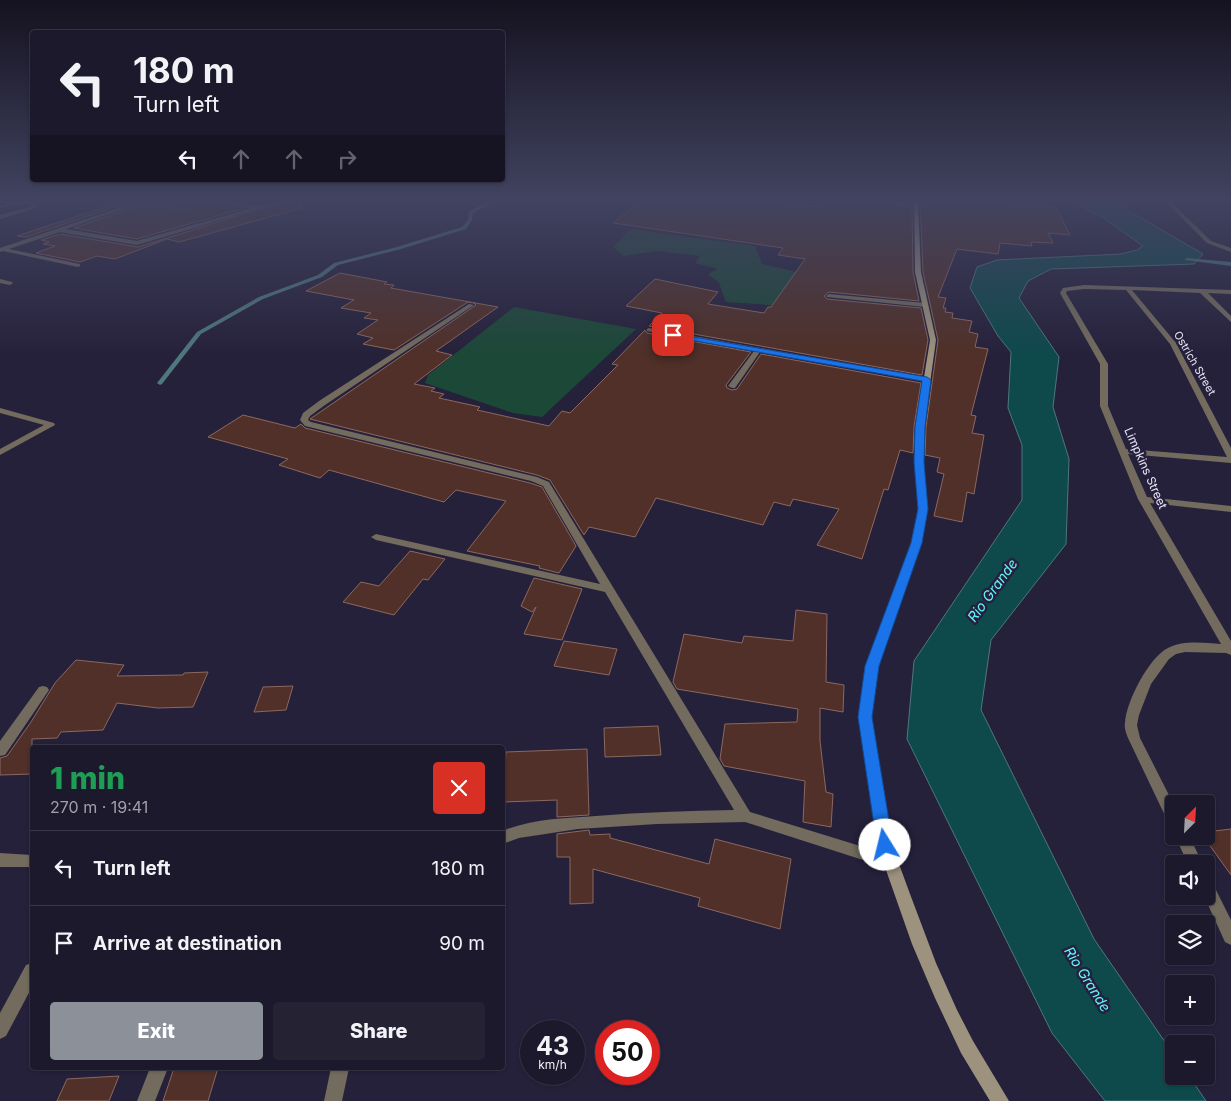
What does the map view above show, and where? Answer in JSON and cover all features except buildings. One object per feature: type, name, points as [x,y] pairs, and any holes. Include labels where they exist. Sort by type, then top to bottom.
[{"type":"main road","points":[[917,252],[918,272],[933,340],[920,427],[919,462],[923,509],[916,543],[872,666],[865,717],[885,845],[919,942],[963,1039],[1000,1101]]},
{"type":"street","points":[[17,252],[78,265]]},
{"type":"street","points":[[0,281],[10,283]]},
{"type":"street","name":"Limpkins Street","points":[[1128,288],[1084,287],[1065,289],[1063,293],[1064,298],[1104,364],[1104,406],[1143,499],[1230,650]]},
{"type":"street","points":[[1128,288],[1231,292]]},
{"type":"street","name":"Ostrich Street","points":[[1128,288],[1174,343],[1231,458]]},
{"type":"street","points":[[1202,291],[1231,320]]},
{"type":"street","points":[[829,296],[925,305]]},
{"type":"street","points":[[472,305],[322,403],[306,415],[304,420],[308,424],[534,479],[546,484],[744,816]]},
{"type":"street","points":[[649,330],[927,380]]},
{"type":"street","points":[[732,386],[758,350]]},
{"type":"street","points":[[0,410],[51,425],[0,452]]},
{"type":"street","points":[[1124,451],[1231,458]]},
{"type":"street","points":[[1143,499],[1231,509]]},
{"type":"street","points":[[376,536],[608,589]]},
{"type":"street","points":[[1165,802],[1134,738],[1131,725],[1132,715],[1154,668],[1162,658],[1174,650],[1192,648],[1230,650]]},
{"type":"street","points":[[0,751],[43,690]]},
{"type":"street","points":[[505,836],[514,832],[585,822],[744,816],[891,862]]},
{"type":"street","points":[[0,860],[30,861]]},
{"type":"street","points":[[1215,903],[1231,937]]},
{"type":"street","points":[[0,1030],[30,975]]},
{"type":"street","points":[[146,1101],[158,1070]]},
{"type":"street","points":[[333,1101],[340,1070]]},
{"type":"shaded area","points":[[620,252],[648,252],[624,256]]},
{"type":"shaded area","points":[[669,252],[757,252],[762,264],[810,275],[784,306],[726,302],[719,283],[708,274],[718,269],[695,263],[700,256]]},
{"type":"shaded area","points":[[514,307],[636,329],[542,417],[513,413],[425,383],[428,375]]},
{"type":"water","name":"Rio Grande","points":[[1127,252],[1200,252],[1203,254],[1194,264],[1051,269],[1028,281],[1019,298],[1059,357],[1053,407],[1069,459],[1066,544],[991,640],[981,710],[1094,939],[1165,1042],[1165,1085],[1195,1085],[1206,1101],[1105,1101],[1052,1033],[907,739],[914,661],[1022,500],[1022,445],[1008,408],[1011,352],[998,336],[970,288],[977,267],[997,260]]},
{"type":"waterway","points":[[160,383],[199,333],[261,298],[320,276],[336,264],[382,252]]},
{"type":"waterway","points":[[1187,259],[1231,264]]},
{"type":"route","points":[[673,335],[927,380],[920,427],[919,462],[923,509],[916,543],[872,666],[865,717],[885,845]]}]
